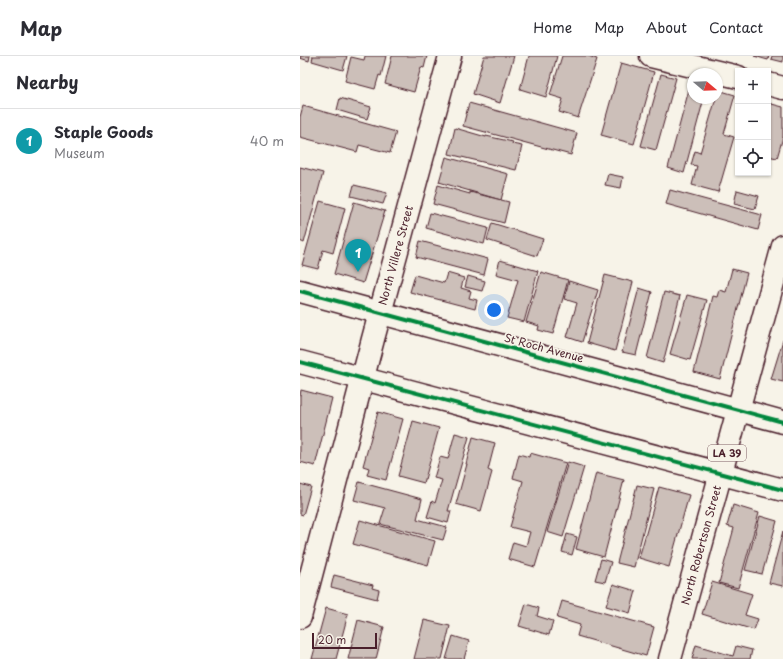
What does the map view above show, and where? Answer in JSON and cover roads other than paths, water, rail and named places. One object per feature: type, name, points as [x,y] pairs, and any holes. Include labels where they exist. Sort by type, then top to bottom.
[{"type":"street","name":"North Villere Street","points":[[300,617],[362,379],[450,56]]},
{"type":"street","points":[[651,56],[735,76]]},
{"type":"street","points":[[771,85],[783,88]]},
{"type":"street","name":"North Robertson Street","points":[[670,659],[783,246]]},
{"type":"street","name":"St Roch Avenue","points":[[300,291],[783,422]]},
{"type":"street","points":[[300,362],[783,490]]},
{"type":"place","name":"Staple Goods","points":[[358,272]]}]
